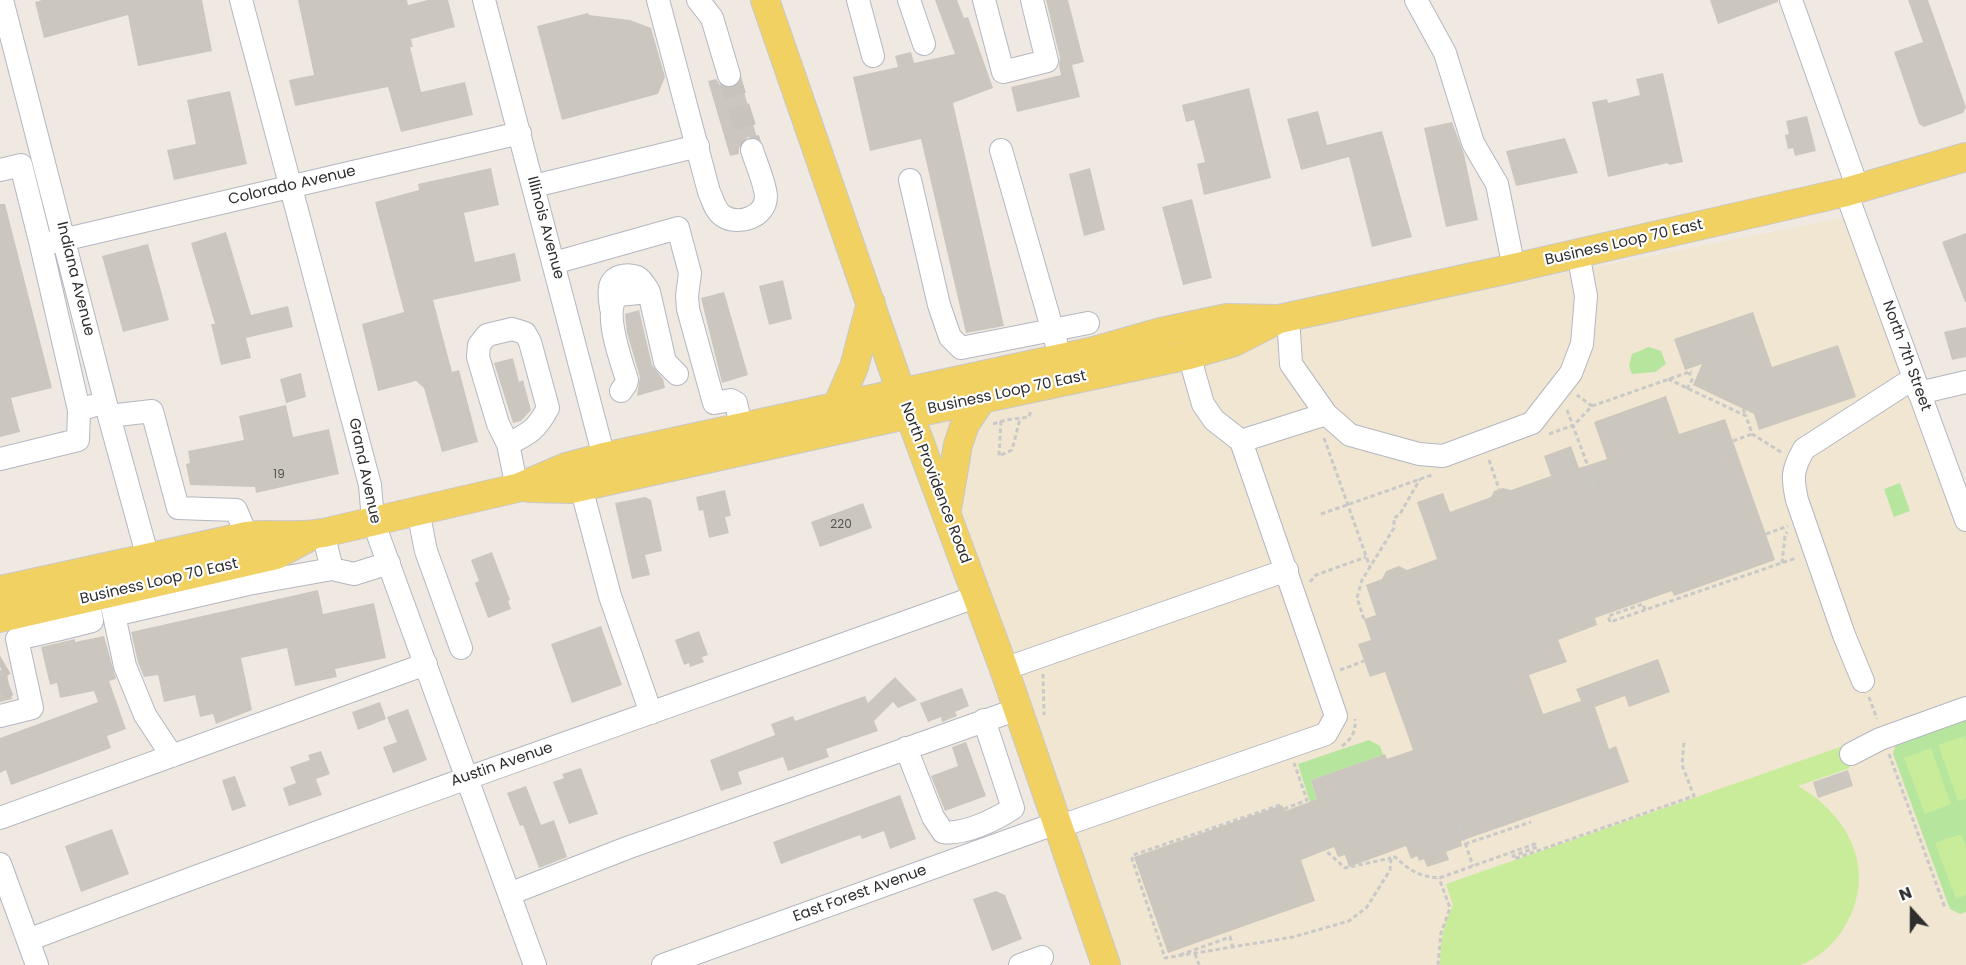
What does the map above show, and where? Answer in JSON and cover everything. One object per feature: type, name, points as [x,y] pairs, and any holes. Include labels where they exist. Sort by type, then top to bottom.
[{"type":"main road","name":"North Providence Road","points":[[765,0],[906,403],[1004,669],[1106,965]]},
{"type":"main road","name":"Business Loop 70 East","points":[[517,488],[571,489],[580,487],[906,403],[1011,369],[1161,332],[1227,318],[1284,318],[1514,268],[1852,190],[1966,157]]},
{"type":"main road","points":[[837,406],[854,367],[871,303]]},
{"type":"main road","name":"Business Loop 70 East","points":[[0,590],[148,558],[246,561],[276,555],[319,533],[517,488],[566,467],[837,406],[906,403],[986,412],[1234,342],[1284,318]]},
{"type":"main road","points":[[947,511],[958,444],[965,424],[986,412]]},
{"type":"main road","name":"Business Loop 70 East","points":[[11,655],[58,617],[104,602],[208,582],[246,561]]},
{"type":"street","name":"Indiana Avenue","points":[[2,0],[107,409],[148,558]]},
{"type":"street","name":"Grand Avenue","points":[[242,0],[370,485],[373,521],[535,965]]},
{"type":"street","points":[[660,0],[715,207],[722,216],[734,220],[745,220],[757,215],[763,207],[766,195],[752,150]]},
{"type":"street","points":[[698,0],[712,18],[729,75]]},
{"type":"street","points":[[858,0],[873,56]]},
{"type":"street","points":[[909,0],[924,44]]},
{"type":"street","points":[[984,0],[1003,72],[1047,61],[1032,0]]},
{"type":"street","points":[[1416,0],[1445,53],[1473,143],[1497,184],[1514,268]]},
{"type":"street","name":"North 7th Street","points":[[1791,0],[1917,386],[1966,520]]},
{"type":"street","name":"Illinois Avenue","points":[[491,2],[520,133],[604,457]]},
{"type":"street","name":"Colorado Avenue","points":[[41,245],[520,133]]},
{"type":"street","points":[[534,186],[698,146]]},
{"type":"street","points":[[1001,150],[1059,358]]},
{"type":"street","points":[[0,170],[21,165],[79,410],[78,440],[0,459]]},
{"type":"street","points":[[910,180],[939,304],[950,337],[962,348],[1088,323]]},
{"type":"street","points":[[554,262],[678,228],[690,273],[688,309],[714,403],[731,400],[736,403],[741,426]]},
{"type":"street","points":[[1284,318],[1291,364],[1324,422],[1350,435],[1419,454],[1443,456],[1532,423],[1571,373],[1582,344],[1586,296],[1578,253]]},
{"type":"street","points":[[621,391],[627,380],[611,309],[618,295],[649,292],[665,363],[677,374]]},
{"type":"street","points":[[508,444],[531,432],[540,424],[548,408],[530,342],[525,333],[512,329],[488,335],[479,345],[478,357],[498,424],[508,444],[517,488]]},
{"type":"street","points":[[1005,340],[1011,369]]},
{"type":"street","points":[[1190,355],[1203,404],[1214,420],[1241,441],[1324,422]]},
{"type":"street","points":[[1863,681],[1844,636],[1797,500],[1793,482],[1795,465],[1804,449],[1917,386],[1966,382]]},
{"type":"street","points":[[79,410],[152,411],[178,508],[236,510],[246,561],[332,569],[354,574],[389,563]]},
{"type":"street","name":"East Forest Avenue","points":[[663,965],[984,849],[1119,806],[1326,734],[1336,716],[1241,441]]},
{"type":"street","points":[[580,487],[610,596],[651,713]]},
{"type":"street","points":[[418,511],[426,551],[461,648]]},
{"type":"street","points":[[319,533],[332,569]]},
{"type":"street","points":[[1004,669],[1287,570]]},
{"type":"street","name":"Austin Avenue","points":[[28,940],[465,777],[978,596]]},
{"type":"street","points":[[104,602],[125,666],[145,715],[172,756]]},
{"type":"street","points":[[0,716],[32,708],[11,655]]},
{"type":"street","points":[[0,818],[426,664]]},
{"type":"street","points":[[1851,754],[1883,738],[1966,708]]},
{"type":"street","points":[[508,894],[627,848],[1018,709]]},
{"type":"street","points":[[906,748],[933,816],[942,832],[952,833],[974,826],[1013,808],[984,720]]},
{"type":"street","points":[[999,764],[1032,751]]},
{"type":"street","points":[[974,826],[984,849]]},
{"type":"street","points":[[0,864],[37,965]]},
{"type":"street","points":[[1020,965],[1042,957]]},
{"type":"path","points":[[1574,425],[1592,406],[1690,372],[1692,380],[1687,389]]},
{"type":"path","points":[[1668,379],[1746,416]]},
{"type":"path","points":[[1572,390],[1592,406]]},
{"type":"path","points":[[1563,402],[1574,425],[1595,485]]},
{"type":"path","points":[[986,412],[1001,421],[1029,417],[1031,408]]},
{"type":"path","points":[[1743,409],[1752,434],[1797,461]]},
{"type":"path","points":[[1001,421],[999,456],[1012,450],[1020,419]]},
{"type":"path","points":[[1324,422],[1370,567]]},
{"type":"path","points":[[1733,441],[1752,434]]},
{"type":"path","points":[[1487,456],[1499,489]]},
{"type":"path","points":[[1364,620],[1357,598],[1362,580],[1394,528],[1394,518],[1400,514],[1420,479]]},
{"type":"path","points":[[1766,534],[1792,525],[1785,536],[1782,563]]},
{"type":"path","points":[[1645,610],[1642,604],[1608,616],[1610,622],[1645,610],[1782,563],[1803,555]]},
{"type":"path","points":[[1340,670],[1364,661]]},
{"type":"path","points":[[1042,670],[1045,679],[1044,717],[1046,723]]},
{"type":"path","points":[[1863,681],[1945,908]]},
{"type":"path","points":[[1321,839],[1324,849],[1345,868],[1395,857],[1410,870],[1423,876],[1439,878],[1535,844],[1537,847],[1513,856],[1514,859],[1694,796],[1682,765],[1684,741]]},
{"type":"path","points":[[1280,806],[1133,855],[1132,859],[1165,958],[1293,937],[1349,921],[1367,907],[1390,870],[1391,858]]},
{"type":"path","points":[[1458,822],[1473,866]]},
{"type":"path","points":[[1465,844],[1531,822]]},
{"type":"path","points":[[1438,965],[1441,933],[1450,909],[1439,878]]},
{"type":"path","points":[[1228,932],[1233,948]]},
{"type":"path","points":[[1173,957],[1230,938]]},
{"type":"path","points":[[1195,954],[1199,965]]},
{"type":"shaded area","points":[[1852,216],[1966,525],[1966,965],[1105,965],[907,404]]},
{"type":"green space","points":[[1649,347],[1661,351],[1666,364],[1655,372],[1632,374],[1629,366],[1632,354]]},
{"type":"green space","points":[[1900,483],[1910,511],[1894,517],[1884,489]]},
{"type":"green space","points":[[1966,717],[1966,912],[1960,914],[1950,909],[1893,754],[1896,743]]},
{"type":"green space","points":[[1964,736],[1966,741],[1966,799],[1958,801],[1938,745]]},
{"type":"green space","points":[[1369,740],[1380,746],[1383,755],[1311,780],[1317,799],[1310,802],[1298,764]]},
{"type":"green space","points":[[1843,746],[1850,768],[1798,786],[1832,812],[1844,829],[1853,846],[1858,865],[1859,885],[1855,905],[1845,926],[1826,949],[1808,962],[1801,965],[1440,965],[1443,934],[1453,905],[1446,884]]},
{"type":"green space","points":[[1931,748],[1951,804],[1925,814],[1904,758]]},
{"type":"green space","points":[[1961,834],[1966,847],[1966,895],[1956,899],[1935,843]]},
{"type":"building","points":[[42,0],[202,0],[212,51],[138,66],[128,15],[44,38],[35,2]]},
{"type":"building","points":[[298,0],[407,0],[408,5],[428,0],[448,0],[455,27],[411,39],[413,47],[410,47],[421,92],[465,82],[473,115],[401,132],[388,87],[295,106],[289,80],[314,75]]},
{"type":"building","points":[[935,0],[957,0],[964,18],[968,17],[993,88],[953,103],[1004,326],[966,333],[921,139],[870,151],[853,77],[898,67],[895,56],[911,52],[914,63],[955,54]]},
{"type":"building","points":[[1046,0],[1068,0],[1084,62],[1072,65],[1080,97],[1017,112],[1011,87],[1061,75],[1060,58]]},
{"type":"building","points":[[1710,0],[1778,0],[1778,2],[1718,24]]},
{"type":"building","points":[[1908,0],[1928,0],[1966,107],[1963,113],[1924,127],[1919,124],[1894,52],[1923,42]]},
{"type":"building","points":[[588,13],[589,15],[630,20],[651,28],[665,77],[658,94],[562,120],[537,26]]},
{"type":"building","points":[[1663,73],[1683,162],[1669,165],[1668,163],[1608,177],[1592,102],[1607,99],[1608,103],[1640,95],[1636,79]]},
{"type":"building","points":[[716,79],[726,88],[733,88],[741,81],[757,138],[748,137],[742,141],[739,154],[730,156],[708,81]]},
{"type":"building","points":[[1249,88],[1271,178],[1204,195],[1197,164],[1205,162],[1194,120],[1186,122],[1182,105]]},
{"type":"building","points":[[230,91],[247,164],[174,180],[167,150],[196,144],[187,100]]},
{"type":"building","points":[[1318,111],[1327,145],[1382,131],[1412,237],[1372,247],[1349,157],[1301,170],[1287,119]]},
{"type":"building","points":[[1807,116],[1816,151],[1795,156],[1793,148],[1788,149],[1785,135],[1789,134],[1786,121]]},
{"type":"building","points":[[1452,122],[1464,154],[1478,220],[1446,227],[1424,128]]},
{"type":"building","points":[[1565,138],[1578,173],[1516,186],[1506,151]]},
{"type":"building","points":[[491,168],[499,205],[464,213],[475,262],[515,253],[521,281],[433,300],[452,372],[459,370],[478,442],[442,452],[424,388],[416,381],[378,391],[362,324],[404,312],[375,202],[419,190],[418,184]]},
{"type":"building","points":[[1090,168],[1105,230],[1084,236],[1069,174]]},
{"type":"building","points":[[1192,199],[1212,278],[1183,285],[1162,207]]},
{"type":"building","points":[[0,204],[5,204],[52,388],[11,398],[20,432],[0,437]]},
{"type":"building","points":[[226,232],[251,315],[288,306],[293,327],[246,338],[251,358],[221,365],[211,324],[215,324],[191,243]]},
{"type":"building","points":[[1966,233],[1966,302],[1965,302],[1942,242]]},
{"type":"building","points":[[148,244],[169,320],[123,332],[102,256]]},
{"type":"building","points":[[783,280],[792,319],[769,325],[759,286]]},
{"type":"building","points":[[724,292],[748,375],[722,383],[701,298]]},
{"type":"building","points":[[639,310],[652,365],[663,379],[665,388],[637,396],[640,377],[627,333],[625,314]]},
{"type":"building","points":[[1753,312],[1772,367],[1838,345],[1856,397],[1759,430],[1754,414],[1693,385],[1702,364],[1685,370],[1674,339]]},
{"type":"building","points":[[1966,327],[1966,357],[1952,360],[1944,332]]},
{"type":"building","points":[[513,358],[519,382],[523,380],[531,410],[521,421],[513,423],[494,363]]},
{"type":"building","points":[[301,373],[306,397],[286,403],[280,379]]},
{"type":"building","points":[[1666,396],[1679,434],[1725,419],[1775,560],[1674,596],[1672,591],[1595,618],[1597,625],[1558,640],[1567,662],[1529,675],[1543,714],[1581,701],[1576,689],[1658,659],[1670,692],[1629,707],[1625,696],[1595,707],[1609,749],[1616,746],[1629,782],[1461,841],[1462,846],[1446,852],[1449,860],[1427,867],[1424,859],[1419,861],[1417,856],[1411,859],[1406,846],[1349,867],[1345,855],[1338,857],[1334,847],[1301,860],[1315,901],[1168,953],[1134,857],[1282,805],[1285,811],[1317,799],[1311,780],[1385,754],[1387,759],[1413,750],[1385,672],[1370,677],[1358,644],[1371,640],[1364,619],[1376,615],[1366,585],[1382,579],[1386,571],[1399,566],[1407,570],[1437,559],[1417,502],[1443,493],[1450,512],[1491,497],[1494,491],[1503,488],[1511,490],[1551,476],[1544,456],[1571,446],[1579,468],[1607,459],[1594,422]]},
{"type":"building","points":[[286,405],[293,437],[329,429],[339,474],[256,493],[255,487],[190,485],[186,464],[190,463],[188,451],[244,440],[239,416]]},
{"type":"building","points":[[725,490],[731,516],[725,517],[729,533],[709,538],[703,510],[699,511],[696,497]]},
{"type":"building","points":[[645,497],[651,500],[662,551],[645,555],[650,575],[632,579],[615,503]]},
{"type":"building","points":[[863,503],[872,528],[820,547],[811,522]]},
{"type":"building","points":[[492,552],[510,600],[508,601],[511,609],[488,618],[475,583],[479,581],[471,560]]},
{"type":"building","points":[[318,590],[323,614],[374,603],[386,658],[335,669],[337,677],[295,686],[287,648],[241,658],[252,710],[216,724],[213,714],[200,717],[195,695],[164,702],[158,675],[144,677],[131,632]]},
{"type":"building","points":[[601,626],[622,685],[572,703],[551,644]]},
{"type":"building","points":[[699,631],[708,655],[702,657],[704,662],[690,667],[689,663],[684,665],[675,640]]},
{"type":"building","points":[[104,636],[116,679],[109,681],[126,729],[107,736],[111,748],[11,785],[6,770],[0,773],[0,738],[98,702],[94,691],[60,698],[57,683],[50,685],[41,647],[75,639],[75,642]]},
{"type":"building","points":[[6,669],[12,699],[0,702],[0,670]]},
{"type":"building","points":[[895,677],[917,700],[898,708],[893,702],[874,721],[878,731],[826,749],[829,757],[788,771],[783,757],[738,772],[742,784],[721,791],[710,760],[775,735],[771,724],[793,716],[795,721],[865,696],[868,703]]},
{"type":"building","points":[[962,688],[969,706],[955,712],[957,716],[942,722],[941,717],[928,722],[920,703]]},
{"type":"building","points":[[380,702],[386,719],[358,730],[352,712]]},
{"type":"building","points":[[408,709],[427,760],[393,773],[383,747],[397,742],[387,717]]},
{"type":"building","points":[[966,742],[986,796],[945,811],[931,776],[958,766],[952,747]]},
{"type":"building","points":[[321,751],[330,774],[316,779],[322,795],[289,806],[283,788],[296,783],[290,767],[310,760],[308,755]]},
{"type":"building","points":[[581,768],[598,814],[569,824],[553,782],[564,778],[562,774]]},
{"type":"building","points":[[1848,770],[1853,786],[1818,798],[1813,782]]},
{"type":"building","points":[[235,776],[246,806],[232,811],[222,780]]},
{"type":"building","points":[[526,786],[541,825],[554,820],[567,857],[539,868],[523,825],[520,826],[507,793]]},
{"type":"building","points":[[900,795],[916,839],[890,849],[884,831],[862,839],[860,835],[781,864],[773,842]]},
{"type":"building","points":[[112,829],[129,874],[81,892],[65,846]]},
{"type":"building","points":[[996,891],[1005,895],[1022,939],[992,951],[973,899]]},
{"type":"tunnel","points":[[729,75],[752,150]]},
{"type":"tunnel","points":[[0,667],[5,664]]},
{"type":"tunnel","points":[[0,689],[9,685]]}]
